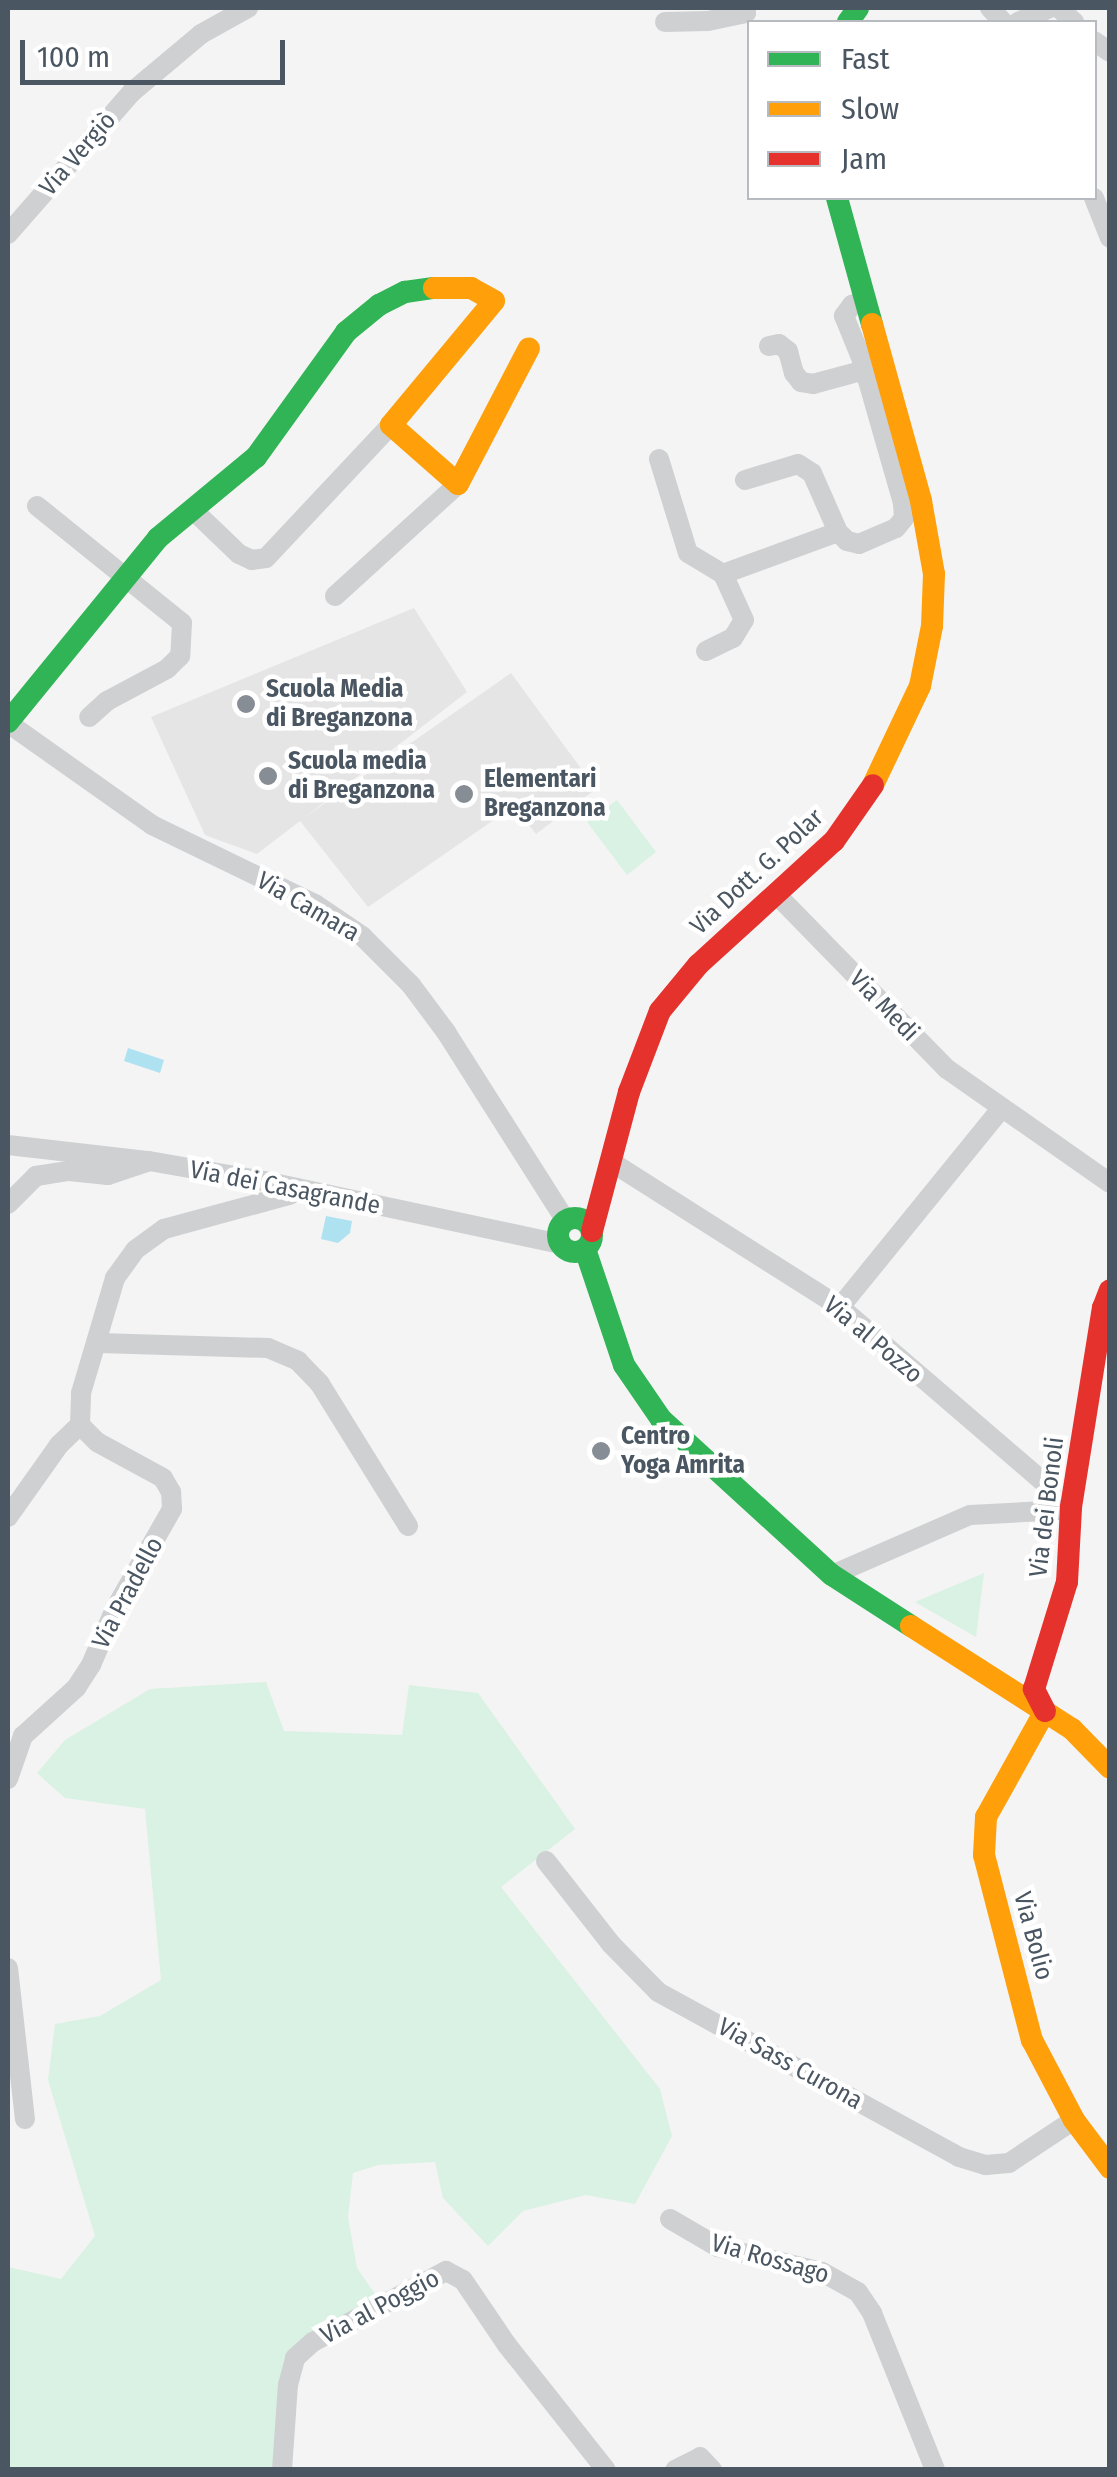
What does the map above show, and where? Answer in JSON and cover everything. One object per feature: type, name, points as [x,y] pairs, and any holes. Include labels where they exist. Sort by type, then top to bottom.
[{"type":"street","name":"Via Vergiò","points":[[8,234],[143,82],[201,34],[248,8]]},
{"type":"street","points":[[1023,20],[1050,8]]},
{"type":"street","points":[[665,22],[708,21],[750,14]]},
{"type":"street","name":"Via Dott. G. Polar","points":[[588,1240],[644,1045],[660,1011],[698,965],[834,841],[869,796],[893,754],[920,686],[932,626],[934,574],[921,500],[838,200]]},
{"type":"street","points":[[1095,200],[1110,238]]},
{"type":"street","points":[[8,722],[158,538],[256,457],[346,332],[379,304],[405,292],[471,288],[494,302],[391,425],[266,558],[252,560],[239,554],[192,510]]},
{"type":"street","points":[[745,480],[798,464],[812,473],[838,532],[847,541],[859,544],[896,528],[904,518],[865,370],[844,316],[852,305],[864,300]]},
{"type":"street","points":[[768,346],[780,344],[788,351],[794,374],[802,382],[813,384],[865,370]]},
{"type":"street","points":[[336,596],[458,484],[530,348]]},
{"type":"street","points":[[391,425],[458,484]]},
{"type":"street","points":[[658,459],[688,553],[723,574],[744,620],[734,638],[706,651]]},
{"type":"street","points":[[37,506],[182,624],[180,656],[167,669],[107,700],[89,717]]},
{"type":"street","points":[[723,574],[838,532]]},
{"type":"street","name":"Via Camara","points":[[8,722],[152,826],[315,904],[362,936],[412,985],[434,1016],[563,1233]]},
{"type":"street","name":"Via Medi","points":[[776,894],[934,1056],[1001,1109],[1110,1183]]},
{"type":"street","points":[[840,1307],[1001,1109]]},
{"type":"street","name":"Via dei Casagrande","points":[[8,1145],[149,1161],[563,1233]]},
{"type":"street","points":[[8,1204],[36,1176],[69,1171],[108,1176],[149,1161]]},
{"type":"street","name":"Via al Pozzo","points":[[613,1163],[840,1307],[1046,1484],[1060,1511]]},
{"type":"street","points":[[8,1517],[59,1445],[80,1426],[80,1393],[123,1264],[152,1235],[202,1216],[289,1195],[296,1188]]},
{"type":"street","points":[[563,1233],[581,1219],[615,1345],[646,1401],[710,1466],[832,1575],[1045,1711],[1092,1744],[1110,1768]]},
{"type":"street","name":"Via dei Bonoli","points":[[1045,1711],[1034,1690],[1068,1582],[1060,1511],[1103,1366],[1110,1290]]},
{"type":"street","points":[[99,1343],[268,1348],[298,1361],[320,1384],[408,1526]]},
{"type":"street","name":"Via Pradello","points":[[8,1779],[22,1736],[76,1688],[91,1666],[114,1609],[172,1509],[171,1492],[162,1478],[97,1442],[80,1426]]},
{"type":"street","points":[[832,1575],[970,1515],[1060,1511]]},
{"type":"street","name":"Via Bolio","points":[[1045,1711],[986,1817],[984,1854],[1032,2040],[1074,2120],[1110,2168]]},
{"type":"street","name":"Via Sass Curona","points":[[546,1861],[611,1944],[658,1992],[958,2156],[976,2164],[1009,2163],[1074,2120]]},
{"type":"street","points":[[8,1968],[25,2120]]},
{"type":"street","name":"Via Rossago","points":[[670,2219],[718,2247],[822,2272],[858,2292],[872,2313],[935,2470]]},
{"type":"street","name":"Via al Poggio","points":[[282,2470],[288,2385],[295,2358],[314,2342],[446,2271],[463,2280],[507,2346],[606,2470]]},
{"type":"street","points":[[675,2470],[700,2457],[712,2470]]},
{"type":"shaded area","points":[[414,608],[467,692],[305,817],[511,673],[596,789],[536,834],[514,806],[368,907],[300,821],[257,854],[205,835],[151,717]]},
{"type":"green space","points":[[617,800],[656,852],[627,875],[587,822]]},
{"type":"green space","points":[[984,1573],[976,1637],[915,1602]]},
{"type":"green space","points":[[266,1682],[284,1731],[402,1735],[409,1685],[478,1693],[575,1829],[501,1887],[660,2089],[672,2136],[635,2204],[586,2195],[523,2211],[488,2246],[443,2198],[435,2162],[378,2165],[353,2173],[348,2217],[357,2268],[382,2304],[302,2350],[282,2469],[8,2470],[8,2267],[61,2279],[95,2236],[48,2080],[55,2024],[100,2016],[161,1980],[145,1809],[65,1798],[37,1773],[65,1740],[150,1689]]},
{"type":"water","points":[[128,1048],[164,1060],[160,1073],[124,1061]]},
{"type":"water","points":[[326,1216],[352,1221],[350,1233],[338,1243],[321,1239]]},
{"type":"traffic: fast","points":[[849,20],[858,8]]},
{"type":"traffic: fast","points":[[838,200],[872,324]]},
{"type":"traffic: fast","points":[[8,722],[158,538],[256,457],[346,332],[379,305],[405,292],[434,288]]},
{"type":"traffic: fast","points":[[575,1218],[587,1223],[592,1235],[587,1247],[575,1252],[563,1247],[558,1235],[563,1223],[575,1218]]},
{"type":"traffic: fast","points":[[585,1249],[624,1365],[661,1419],[832,1575],[911,1626]]},
{"type":"traffic: slow","points":[[434,288],[471,288],[494,301],[391,425],[458,484],[529,348]]},
{"type":"traffic: slow","points":[[872,324],[921,501],[934,574],[932,626],[920,686],[873,785]]},
{"type":"traffic: slow","points":[[911,1626],[1072,1729],[1110,1768]]},
{"type":"traffic: slow","points":[[1045,1711],[986,1817],[984,1855],[1032,2040],[1074,2120],[1110,2168]]},
{"type":"traffic: jam","points":[[592,1231],[629,1092],[660,1011],[698,965],[834,841],[873,785]]},
{"type":"traffic: jam","points":[[1045,1711],[1034,1689],[1067,1582],[1071,1507],[1103,1308],[1110,1290]]},
{"type":"place","name":"Scuola Media di Breganzona","points":[[246,704]]},
{"type":"place","name":"Scuola media di Breganzona","points":[[268,776]]},
{"type":"place","name":"Elementari Breganzona","points":[[464,794]]},
{"type":"place","name":"Centro Yoga Amrita","points":[[601,1451]]}]
